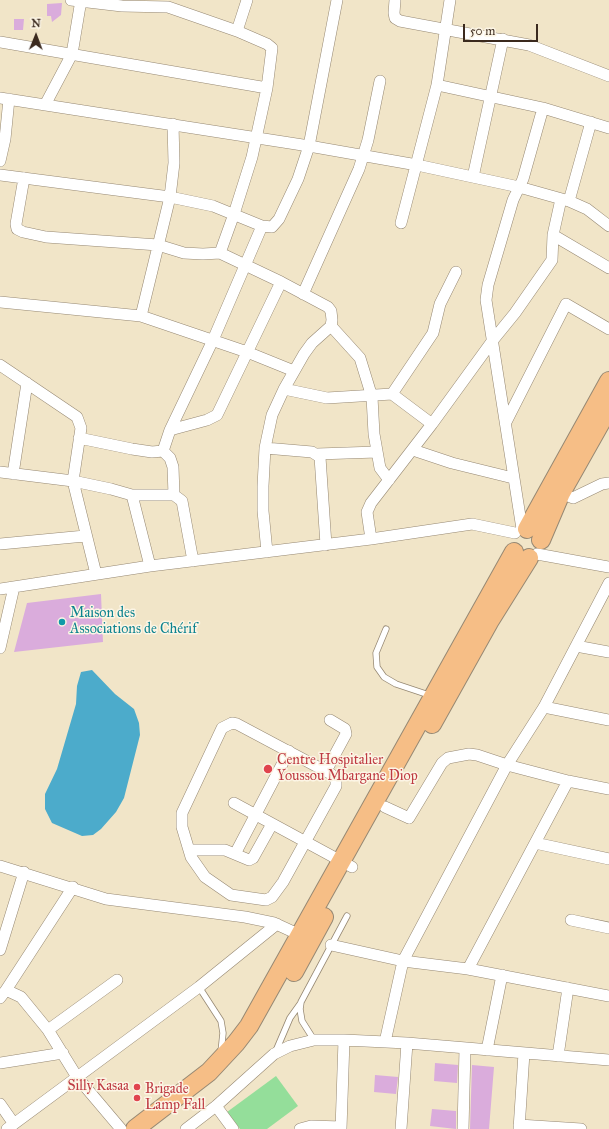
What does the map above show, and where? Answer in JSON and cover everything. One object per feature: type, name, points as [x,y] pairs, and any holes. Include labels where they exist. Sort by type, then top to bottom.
[{"type":"main road","points":[[135,1129],[197,1082],[220,1060],[249,1026],[300,935],[385,807],[489,622],[526,542],[609,381]]},
{"type":"main road","points":[[155,1129],[219,1079],[242,1054],[284,990],[346,864],[433,696],[526,542],[561,493],[609,408]]},
{"type":"street","points":[[237,32],[247,0]]},
{"type":"street","points":[[0,175],[170,197],[213,206],[262,226],[272,227],[279,218],[298,179],[309,146],[338,0]]},
{"type":"street","points":[[395,0],[395,18],[400,21],[529,45],[609,76]]},
{"type":"street","points":[[401,223],[437,85],[450,0]]},
{"type":"street","points":[[45,105],[72,54],[78,1],[168,7],[268,44],[272,48],[267,88],[257,138],[234,214],[220,252]]},
{"type":"street","points":[[473,177],[492,97],[503,39]]},
{"type":"street","points":[[0,42],[267,88]]},
{"type":"street","points":[[304,294],[364,156],[380,81]]},
{"type":"street","points":[[437,85],[543,108],[609,128]]},
{"type":"street","points":[[0,161],[5,139],[4,98],[416,164],[519,187],[565,200],[587,209],[609,226]]},
{"type":"street","points":[[526,542],[513,478],[493,340],[486,309],[487,292],[543,108]]},
{"type":"street","points":[[371,539],[366,512],[371,503],[413,450],[493,340],[515,313],[552,260],[553,235],[590,122]]},
{"type":"street","points":[[142,316],[170,197],[174,163],[173,124]]},
{"type":"street","points":[[24,178],[16,224],[17,229],[23,232],[46,237],[158,246],[184,253],[203,254],[220,252],[328,307],[332,314],[331,326],[312,343],[284,388],[272,415],[265,448],[263,511],[267,552]]},
{"type":"street","points":[[163,451],[170,430],[213,340],[262,226]]},
{"type":"street","points":[[553,235],[609,268]]},
{"type":"street","points":[[392,394],[433,333],[440,304],[456,272]]},
{"type":"street","points":[[170,430],[208,420],[217,415],[281,282]]},
{"type":"street","points":[[0,302],[142,316],[247,352],[294,371]]},
{"type":"street","points":[[506,422],[566,304],[609,329]]},
{"type":"street","points":[[331,326],[358,354],[372,396],[377,452],[381,471],[389,480]]},
{"type":"street","points":[[0,365],[77,417],[81,428],[73,481],[85,536],[96,574]]},
{"type":"street","points":[[13,474],[27,383]]},
{"type":"street","points":[[284,388],[327,398],[392,394],[432,424]]},
{"type":"street","points":[[79,438],[132,449],[152,452],[163,451]]},
{"type":"street","points":[[265,448],[317,454],[377,452]]},
{"type":"street","points":[[413,450],[467,468],[513,478]]},
{"type":"street","points":[[163,451],[170,458],[173,467],[174,495]]},
{"type":"street","points":[[317,454],[320,458],[326,545]]},
{"type":"street","points":[[0,472],[73,481],[132,495],[174,495],[182,501],[193,561]]},
{"type":"street","points":[[561,493],[573,498],[602,484],[609,483]]},
{"type":"street","points":[[132,495],[150,566]]},
{"type":"street","points":[[0,589],[150,566],[326,545],[472,524],[609,567]]},
{"type":"street","points":[[0,544],[85,536]]},
{"type":"street","points":[[385,1042],[403,961],[508,765],[544,706],[609,583]]},
{"type":"street","points":[[0,648],[14,587]]},
{"type":"street","points":[[576,646],[609,652]]},
{"type":"street","points":[[544,706],[609,720]]},
{"type":"street","points":[[326,771],[346,734],[345,729],[330,720]]},
{"type":"street","points":[[232,723],[237,724],[289,751],[332,774],[336,780],[336,786],[275,894],[266,900],[230,894],[205,877],[196,866],[182,827],[182,813],[222,728],[232,723]]},
{"type":"street","points":[[235,854],[289,751]]},
{"type":"street","points":[[385,807],[408,818],[442,763],[448,758],[469,754],[568,781],[609,790]]},
{"type":"street","points":[[468,969],[568,781]]},
{"type":"street","points":[[234,803],[346,864]]},
{"type":"street","points":[[189,850],[218,849],[249,860],[253,858],[272,824]]},
{"type":"street","points":[[535,843],[609,859]]},
{"type":"street","points":[[0,866],[73,887],[106,899],[224,913],[278,924],[300,935]]},
{"type":"street","points":[[0,950],[24,872]]},
{"type":"street","points":[[73,887],[3,994],[21,997],[48,1030],[78,1077],[121,1129]]},
{"type":"street","points":[[571,920],[609,928]]},
{"type":"street","points":[[0,1104],[12,1127],[199,987],[278,924]]},
{"type":"street","points":[[331,944],[403,961],[468,969],[609,996]]},
{"type":"street","points":[[487,1050],[502,975]]},
{"type":"street","points":[[48,1030],[117,980]]},
{"type":"street","points":[[558,1056],[568,988]]},
{"type":"street","points":[[186,1129],[216,1106],[274,1054],[290,1046],[314,1040],[407,1043],[609,1060]]},
{"type":"street","points":[[300,1129],[311,1126],[341,1128],[344,1040]]},
{"type":"street","points":[[401,1129],[407,1043]]},
{"type":"street","points":[[463,1129],[465,1049]]},
{"type":"street","points":[[0,1063],[62,1053]]},
{"type":"street","points":[[524,1053],[519,1127],[581,1129]]},
{"type":"street","points":[[216,1106],[233,1129]]},
{"type":"lane","points":[[386,629],[376,653],[377,667],[384,676],[396,684],[433,696]]},
{"type":"lane","points":[[274,1054],[290,1018],[301,1002],[347,916]]},
{"type":"lane","points":[[199,987],[221,1021],[223,1033],[220,1060]]},
{"type":"lane","points":[[301,1002],[300,1009],[302,1021],[314,1040]]},
{"type":"green space","points":[[276,1076],[298,1106],[267,1129],[240,1129],[227,1112]]},
{"type":"water","points":[[92,670],[115,694],[134,709],[139,723],[140,735],[124,798],[116,812],[101,829],[93,835],[82,836],[52,823],[45,809],[45,794],[57,769],[76,704],[77,686],[81,672]]},
{"type":"building","points":[[62,3],[61,15],[52,22],[51,16],[47,16],[47,4]]},
{"type":"building","points":[[14,19],[24,19],[23,30],[14,30]]},
{"type":"building","name":"Maison des Associations de Chérif","points":[[101,594],[103,642],[14,652],[27,603]]},
{"type":"building","points":[[435,1063],[458,1065],[457,1083],[434,1081]]},
{"type":"building","points":[[472,1065],[494,1067],[489,1129],[470,1129]]},
{"type":"building","points":[[375,1075],[398,1077],[396,1094],[374,1092]]},
{"type":"building","points":[[432,1109],[456,1111],[456,1129],[430,1126]]},
{"type":"place","name":"Maison des Associations de Chérif","points":[[62,622]]},
{"type":"place","name":"Centre Hospitalier Youssou Mbargane Diop","points":[[268,769]]},
{"type":"place","name":"Silly Kasaa","points":[[137,1087]]},
{"type":"place","name":"Brigade Lamp Fall","points":[[137,1098]]}]
